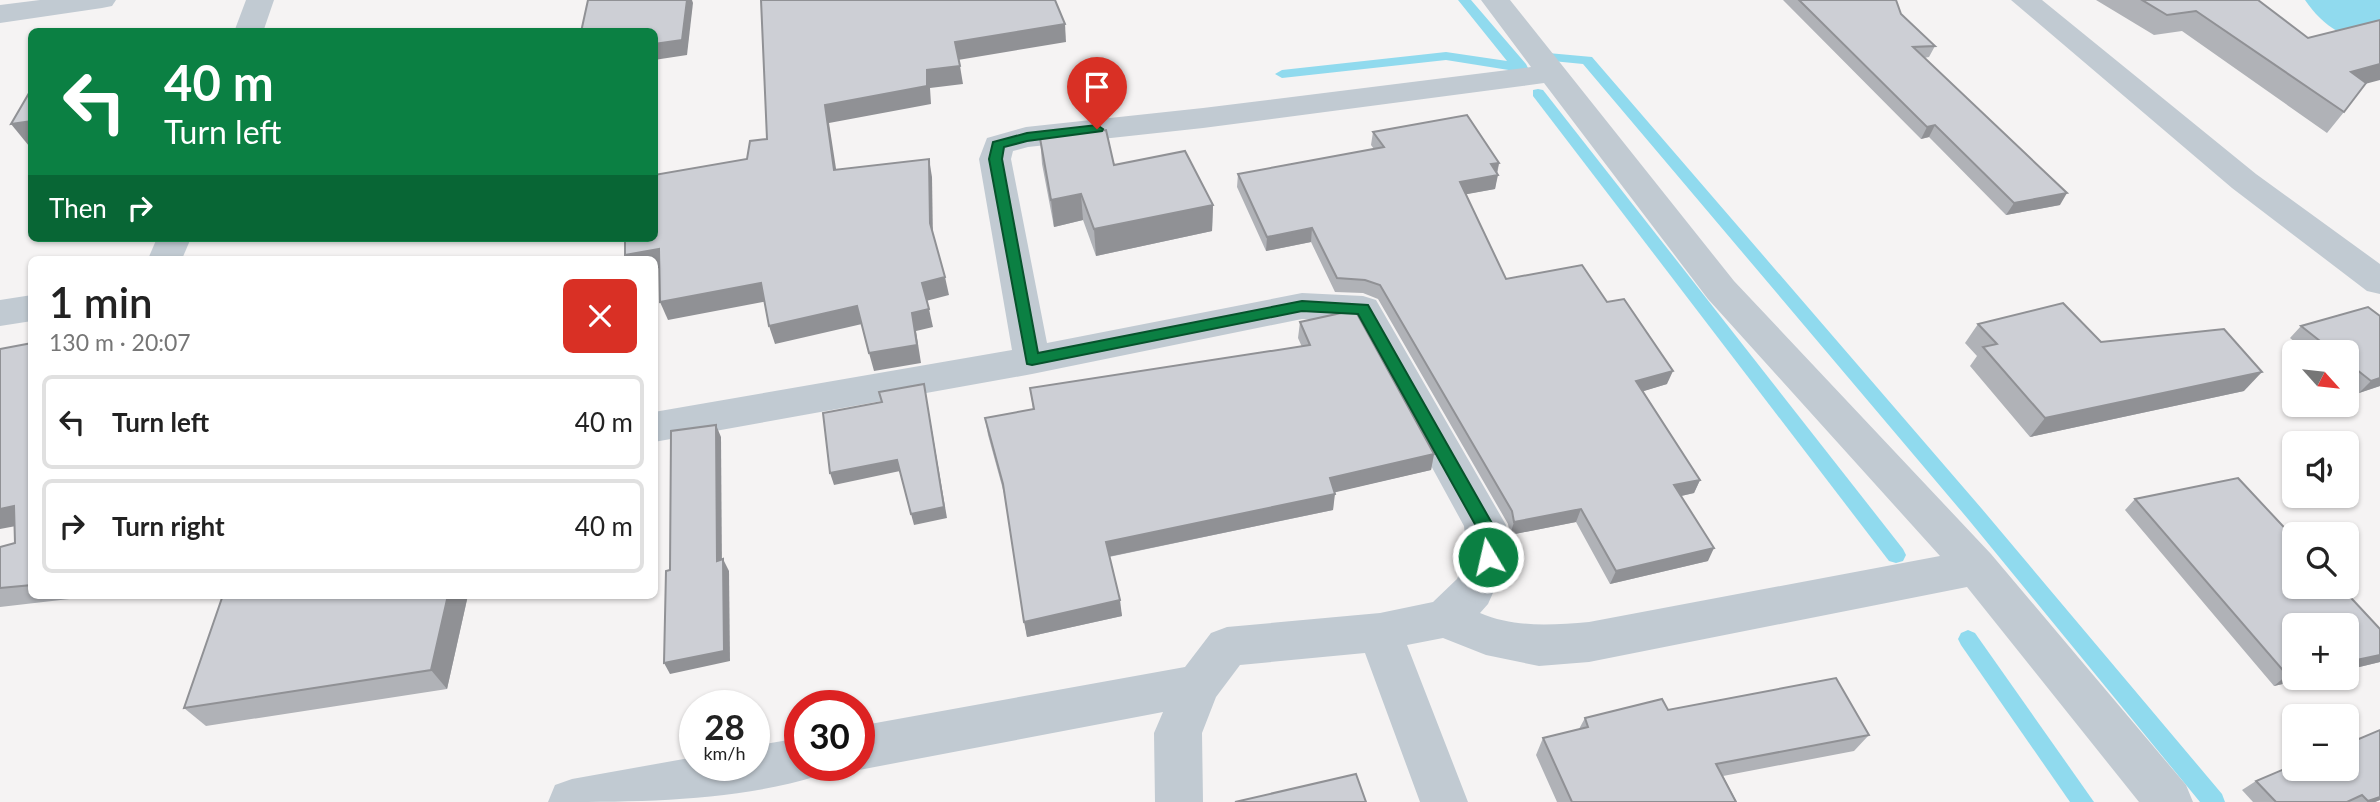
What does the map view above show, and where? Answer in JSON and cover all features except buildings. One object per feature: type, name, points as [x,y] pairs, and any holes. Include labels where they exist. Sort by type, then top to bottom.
[{"type":"street","points":[[0,15],[102,0]]},
{"type":"street","points":[[250,28],[260,0]]},
{"type":"street","points":[[1494,0],[1721,290],[1976,567],[2169,802]]},
{"type":"street","points":[[2025,0],[2244,181],[2380,282]]},
{"type":"street","points":[[1032,360],[995,159],[998,145],[1027,137],[1203,118],[1551,73]]},
{"type":"street","points":[[658,426],[1032,360],[1302,306],[1363,309],[1485,525],[1488,557],[1474,591],[1445,618],[1380,632],[1227,646],[1198,685],[1178,733],[1179,802]]},
{"type":"street","points":[[0,313],[28,309]]},
{"type":"street","points":[[1445,618],[1486,636],[1539,646],[1576,643],[1976,567]]},
{"type":"street","points":[[1380,632],[1444,802]]},
{"type":"street","points":[[875,745],[1198,685]]},
{"type":"street","points":[[572,802],[784,763]]},
{"type":"waterway","points":[[1464,0],[1519,67]]},
{"type":"waterway","points":[[2343,0],[2380,25]]},
{"type":"waterway","points":[[1282,74],[1446,56],[1519,67]]},
{"type":"waterway","points":[[1537,56],[1587,60],[1975,514],[2214,802]]},
{"type":"waterway","points":[[1519,67],[1522,70]]},
{"type":"waterway","points":[[1538,93],[1896,555]]},
{"type":"waterway","points":[[1968,639],[2083,802]]},
{"type":"route","points":[[1097,129],[1027,137],[998,145],[995,159],[1032,360],[1302,306],[1363,309],[1485,525],[1488,557]]}]
